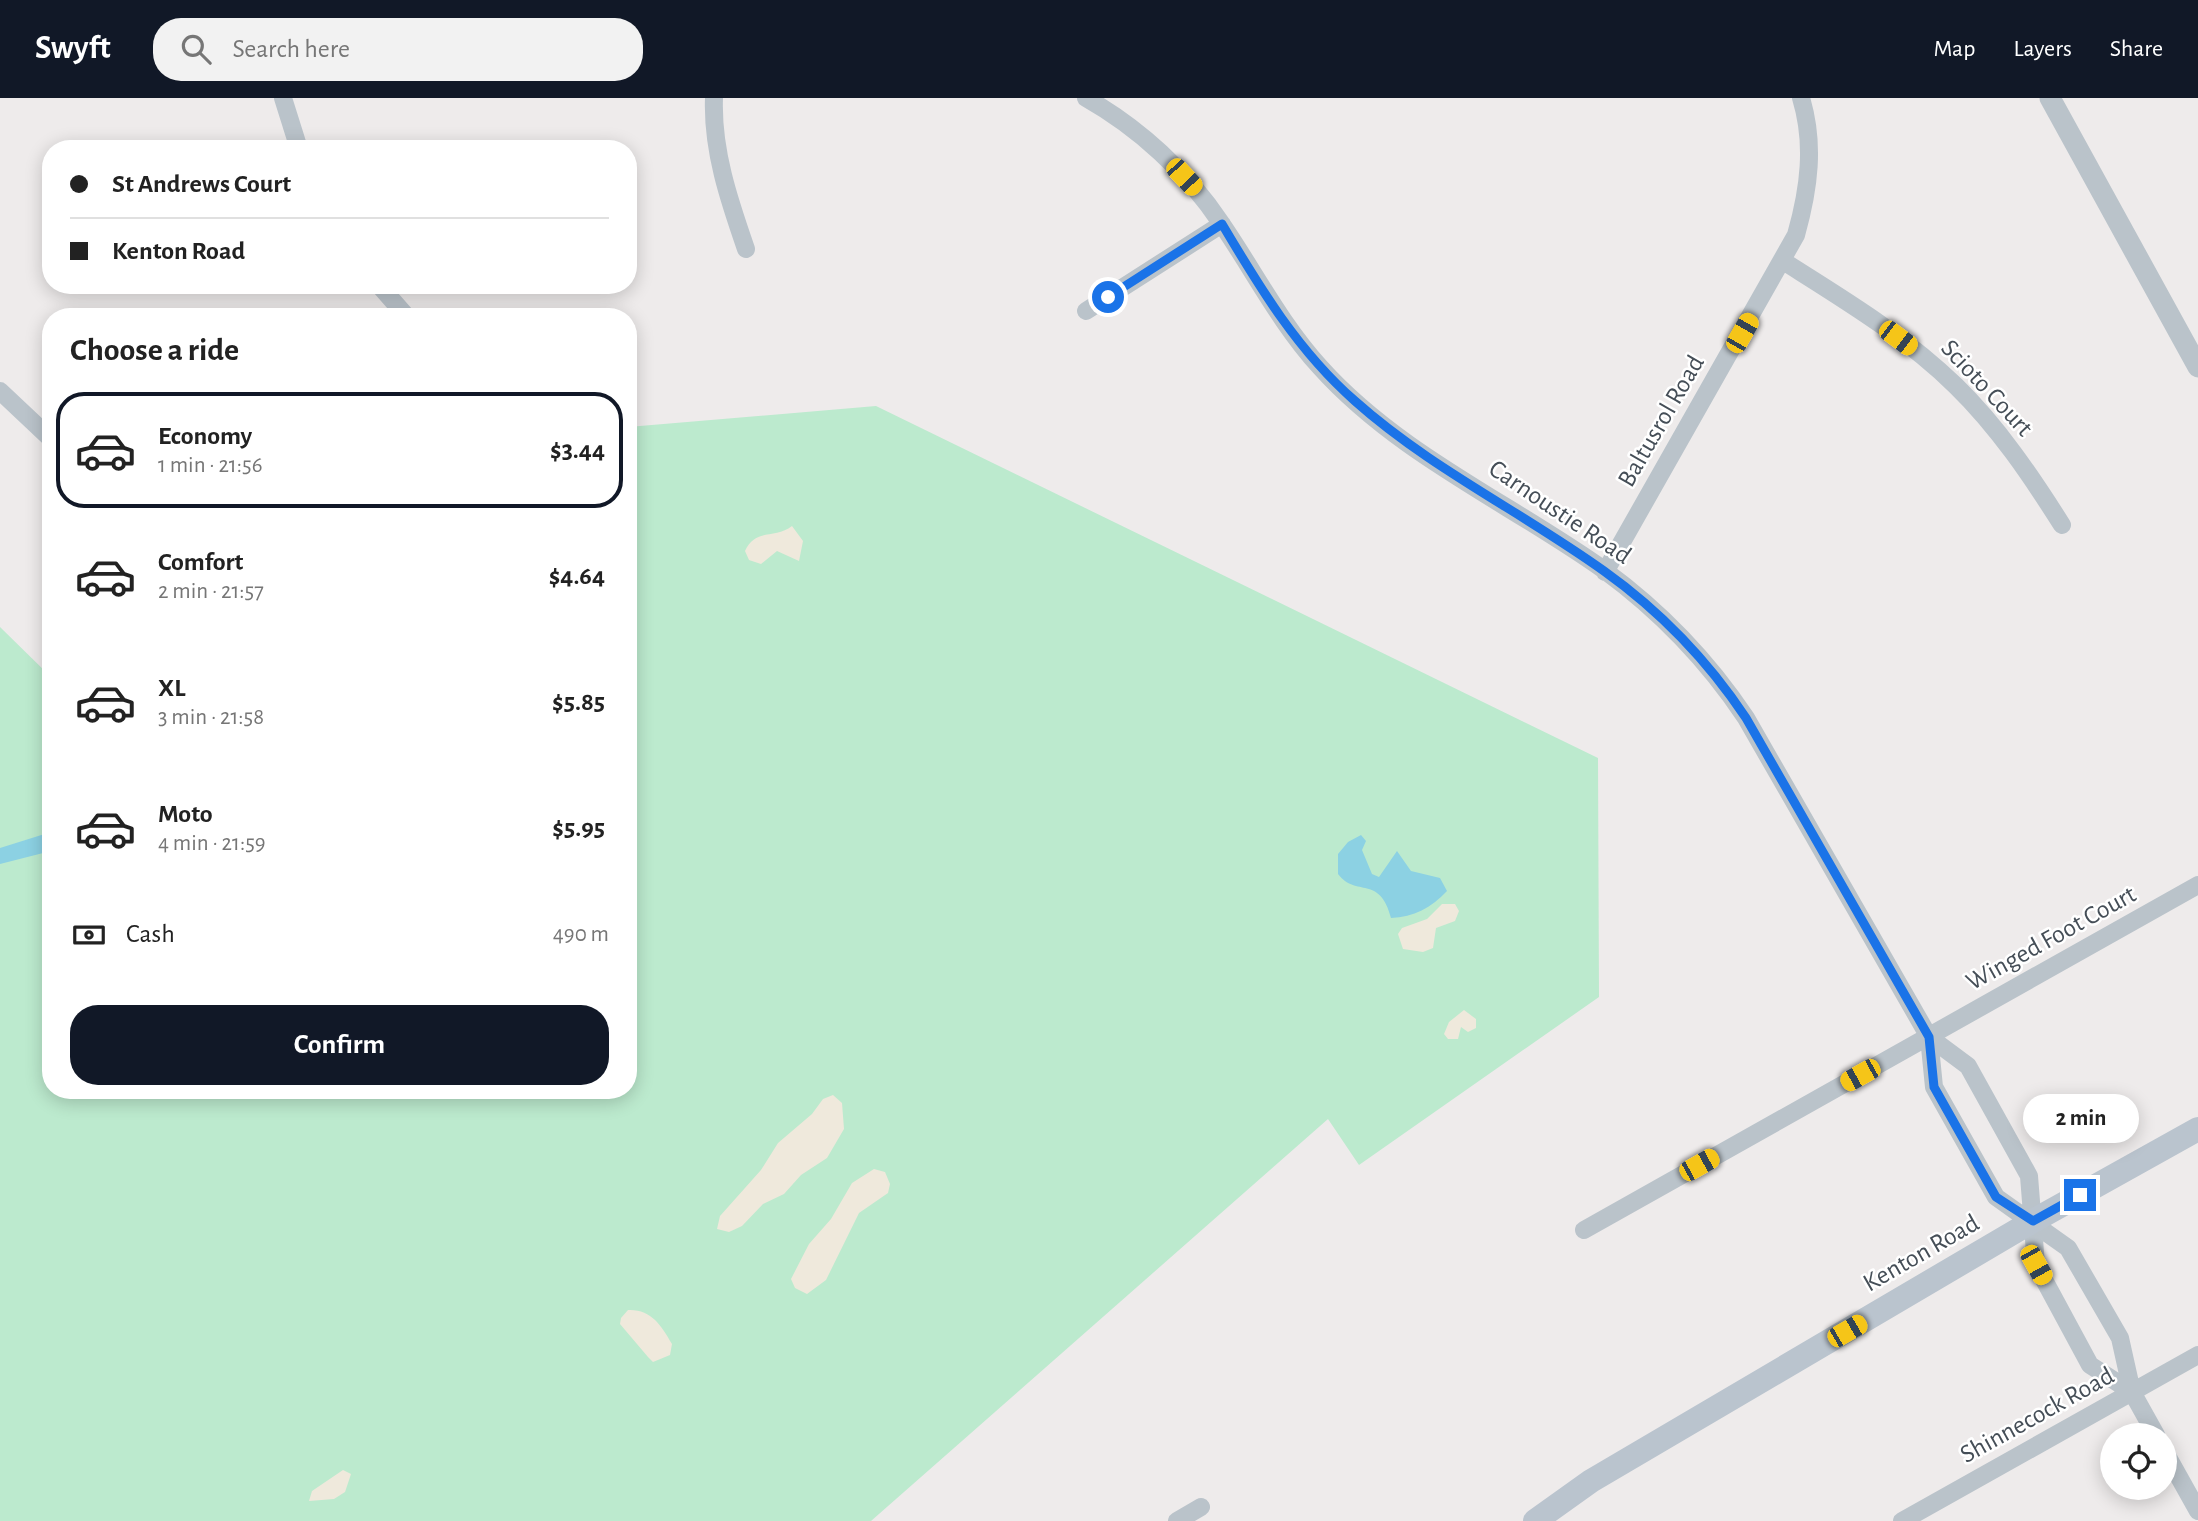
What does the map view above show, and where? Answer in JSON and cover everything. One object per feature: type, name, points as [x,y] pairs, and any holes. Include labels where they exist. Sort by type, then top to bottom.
[{"type":"main road","name":"Kenton Road","points":[[1535,1521],[1591,1481],[2033,1221],[2198,1129]]},
{"type":"street","points":[[283,98],[296,140]]},
{"type":"street","points":[[714,98],[719,157],[729,200],[746,249]]},
{"type":"street","name":"Carnoustie Road","points":[[1086,98],[1134,131],[1199,193],[1222,224],[1268,301],[1320,368],[1354,401],[1428,456],[1605,572],[1662,619],[1723,683],[1746,718],[1929,1037],[1968,1066],[2029,1176],[2033,1221]]},
{"type":"street","name":"Baltusrol Road","points":[[1605,572],[1783,261],[1805,202],[1810,168],[1809,136],[1801,98]]},
{"type":"street","points":[[2050,98],[2198,367]]},
{"type":"street","points":[[1086,311],[1222,224]]},
{"type":"street","name":"Scioto Court","points":[[1783,261],[1898,338],[1957,386],[2006,443],[2062,526]]},
{"type":"street","points":[[387,294],[399,308]]},
{"type":"street","points":[[0,391],[42,431]]},
{"type":"street","name":"Winged Foot Court","points":[[1584,1230],[2198,885]]},
{"type":"street","name":"Carnoustie Road","points":[[1929,1037],[1934,1087],[1996,1197],[2033,1221]]},
{"type":"street","points":[[2033,1221],[2036,1265],[2090,1365],[2132,1392]]},
{"type":"street","points":[[2033,1221],[2068,1248],[2120,1338],[2132,1392],[2149,1423]]},
{"type":"street","name":"Shinnecock Road","points":[[1902,1521],[2198,1355]]},
{"type":"street","points":[[2177,1473],[2198,1511]]},
{"type":"street","points":[[1177,1521],[1201,1507]]},
{"type":"green space","points":[[876,406],[1598,758],[1599,997],[1359,1165],[1328,1119],[871,1521],[0,1521],[0,627],[42,668],[42,1099],[637,1099],[637,426]]},
{"type":"sand","points":[[792,526],[803,541],[799,561],[777,551],[761,564],[749,560],[745,551],[754,539]]},
{"type":"sand","points":[[1442,904],[1455,904],[1459,911],[1455,921],[1436,928],[1433,948],[1423,952],[1403,949],[1398,934],[1402,928],[1427,919]]},
{"type":"sand","points":[[1464,1010],[1476,1019],[1476,1028],[1468,1032],[1461,1027],[1458,1039],[1448,1039],[1444,1034],[1449,1022]]},
{"type":"sand","points":[[833,1095],[842,1103],[844,1129],[827,1158],[801,1175],[784,1194],[763,1204],[742,1226],[729,1232],[717,1229],[720,1216],[761,1170],[778,1143],[812,1114],[823,1099]]},
{"type":"sand","points":[[874,1169],[885,1172],[890,1184],[888,1193],[859,1213],[826,1280],[807,1294],[795,1288],[791,1279],[809,1244],[831,1219],[852,1183]]},
{"type":"sand","points":[[628,1310],[643,1312],[659,1325],[672,1344],[670,1355],[653,1362],[648,1357],[620,1324],[621,1318]]},
{"type":"sand","points":[[343,1470],[351,1474],[345,1492],[334,1499],[309,1501],[312,1491]]},
{"type":"water","points":[[42,835],[42,853],[0,864],[0,848]]},
{"type":"water","points":[[1361,835],[1366,841],[1362,850],[1372,874],[1379,877],[1397,851],[1411,871],[1440,878],[1447,891],[1422,910],[1391,918],[1381,896],[1367,888],[1352,885],[1338,874],[1338,854],[1348,842]]},
{"type":"route","points":[[1108,297],[1222,224],[1268,301],[1296,339],[1320,368],[1354,401],[1428,456],[1605,572],[1662,619],[1723,683],[1746,718],[1929,1037],[1934,1087],[1996,1197],[2033,1221],[2080,1195]]}]
